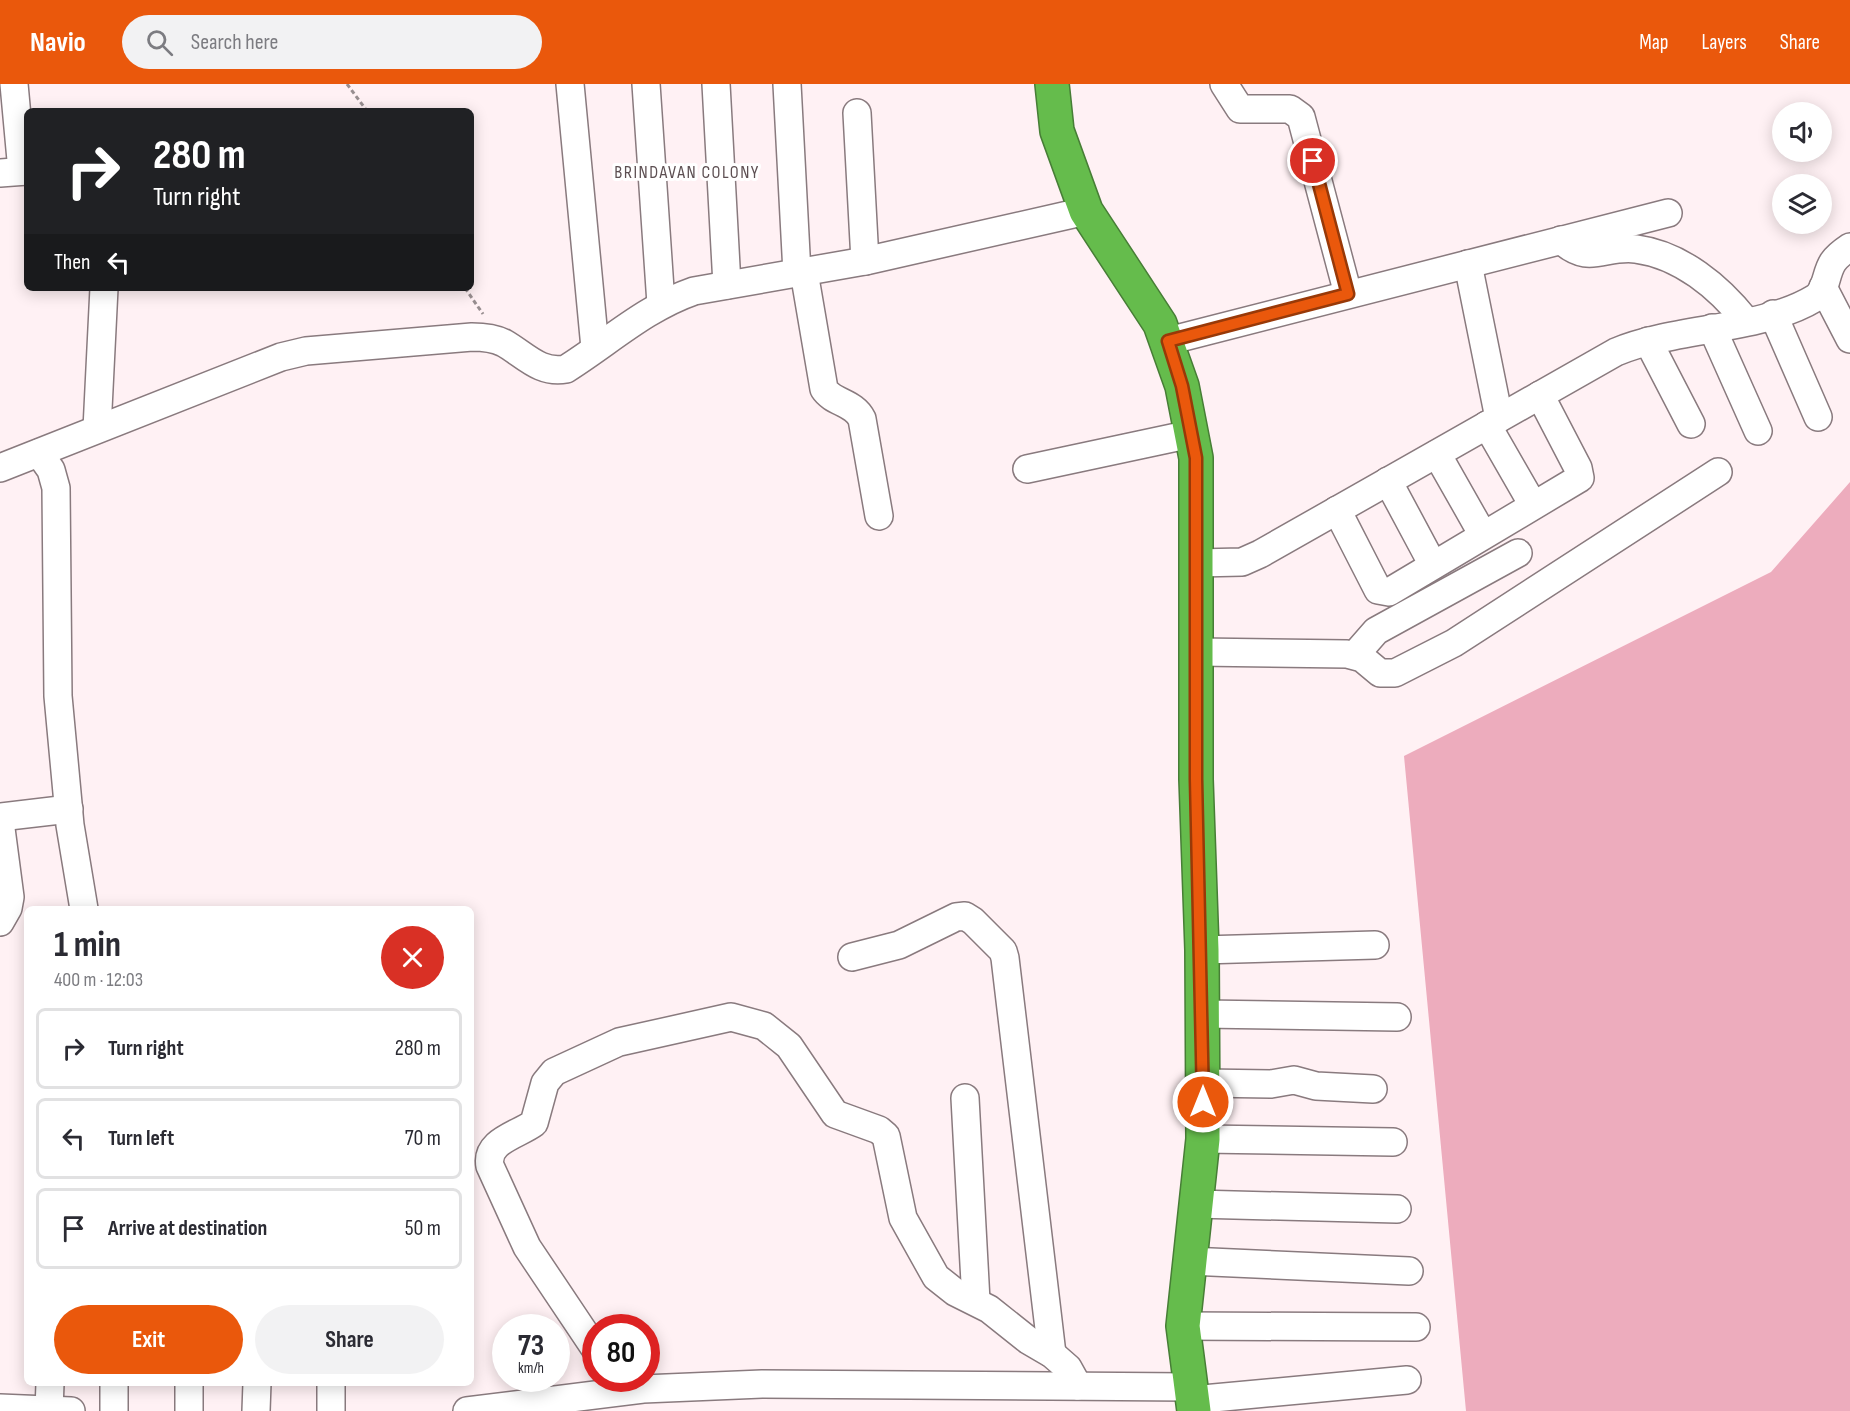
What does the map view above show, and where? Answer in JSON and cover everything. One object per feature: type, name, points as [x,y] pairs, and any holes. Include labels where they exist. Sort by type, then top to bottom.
[{"type":"highway","points":[[1052,84],[1057,131],[1086,211],[1160,324],[1168,341],[1182,386],[1196,458],[1198,652],[1196,779],[1204,1083],[1203,1139],[1183,1326],[1192,1399]]},
{"type":"street","points":[[14,84],[16,172]]},
{"type":"street","points":[[570,84],[595,348]]},
{"type":"street","points":[[646,84],[661,304]]},
{"type":"street","points":[[716,84],[727,285]]},
{"type":"street","points":[[787,84],[801,273],[824,389],[829,395],[858,411],[862,419],[879,516]]},
{"type":"street","points":[[1224,84],[1240,109],[1290,109],[1301,117],[1348,294]]},
{"type":"street","points":[[857,113],[865,261]]},
{"type":"street","points":[[0,468],[255,366],[306,351],[472,337],[490,338],[503,343],[547,370],[555,371],[566,369],[661,304],[694,291],[865,261],[1086,211]]},
{"type":"street","points":[[1168,341],[1668,213]]},
{"type":"street","points":[[1561,240],[1572,250],[1583,254],[1634,249],[1671,259],[1726,296],[1746,321]]},
{"type":"street","points":[[1197,562],[1242,562],[1616,352],[1648,341],[1773,314],[1814,299],[1821,293],[1834,261],[1850,247]]},
{"type":"street","points":[[1468,264],[1493,422],[1533,505]]},
{"type":"street","points":[[1823,287],[1850,339]]},
{"type":"street","points":[[98,429],[104,291]]},
{"type":"street","points":[[1773,314],[1818,417]]},
{"type":"street","points":[[1712,328],[1758,431]]},
{"type":"street","points":[[1648,341],[1691,424]]},
{"type":"street","points":[[1337,510],[1378,590],[1389,592],[1578,480],[1581,475],[1540,396]]},
{"type":"street","points":[[1027,469],[1191,434]]},
{"type":"street","points":[[39,453],[51,470],[56,488],[58,696],[69,809],[84,906]]},
{"type":"street","points":[[1437,454],[1483,535]]},
{"type":"street","points":[[1198,652],[1355,655],[1380,674],[1395,673],[1454,643],[1718,472]]},
{"type":"street","points":[[1388,481],[1433,565]]},
{"type":"street","points":[[1355,655],[1376,631],[1518,554]]},
{"type":"street","points":[[0,922],[8,908],[10,897],[0,819],[69,809]]},
{"type":"street","points":[[852,957],[899,945],[956,917],[965,916],[974,921],[1002,951],[1007,970],[1052,1354]]},
{"type":"street","points":[[1202,950],[1376,945]]},
{"type":"street","points":[[1203,1014],[1397,1017]]},
{"type":"street","points":[[582,1329],[527,1247],[480,1149],[497,1144],[534,1123],[546,1083],[554,1072],[619,1042],[718,1018],[744,1019],[764,1026],[789,1046],[835,1114],[879,1130],[886,1136],[903,1218],[926,1264],[943,1285],[976,1301],[1028,1340],[1052,1354],[1068,1368],[1077,1386]]},
{"type":"street","points":[[1204,1083],[1271,1084],[1294,1080],[1316,1086],[1373,1089]]},
{"type":"street","points":[[965,1098],[976,1301]]},
{"type":"street","points":[[1203,1139],[1393,1142]]},
{"type":"street","points":[[1196,1204],[1397,1209]]},
{"type":"street","points":[[1189,1261],[1409,1271]]},
{"type":"street","points":[[1183,1326],[1416,1327]]},
{"type":"street","points":[[660,1385],[1077,1386],[1192,1399],[1407,1380]]},
{"type":"street","points":[[49,1411],[50,1386]]},
{"type":"street","points":[[114,1386],[114,1411]]},
{"type":"street","points":[[189,1386],[189,1411]]},
{"type":"street","points":[[256,1411],[257,1386]]},
{"type":"street","points":[[331,1386],[331,1411]]},
{"type":"street","points":[[470,1411],[582,1391]]},
{"type":"street","points":[[0,1408],[71,1411]]},
{"type":"path","points":[[347,84],[365,108]]},
{"type":"shaded area","points":[[1850,482],[1850,1411],[1466,1411],[1404,756],[1771,572]]},
{"type":"district","name":"BRINDAVAN COLONY","points":[[687,172]]},
{"type":"route","points":[[1203,1102],[1202,950],[1196,779],[1198,652],[1196,458],[1182,386],[1168,341],[1348,294],[1313,161]]}]
